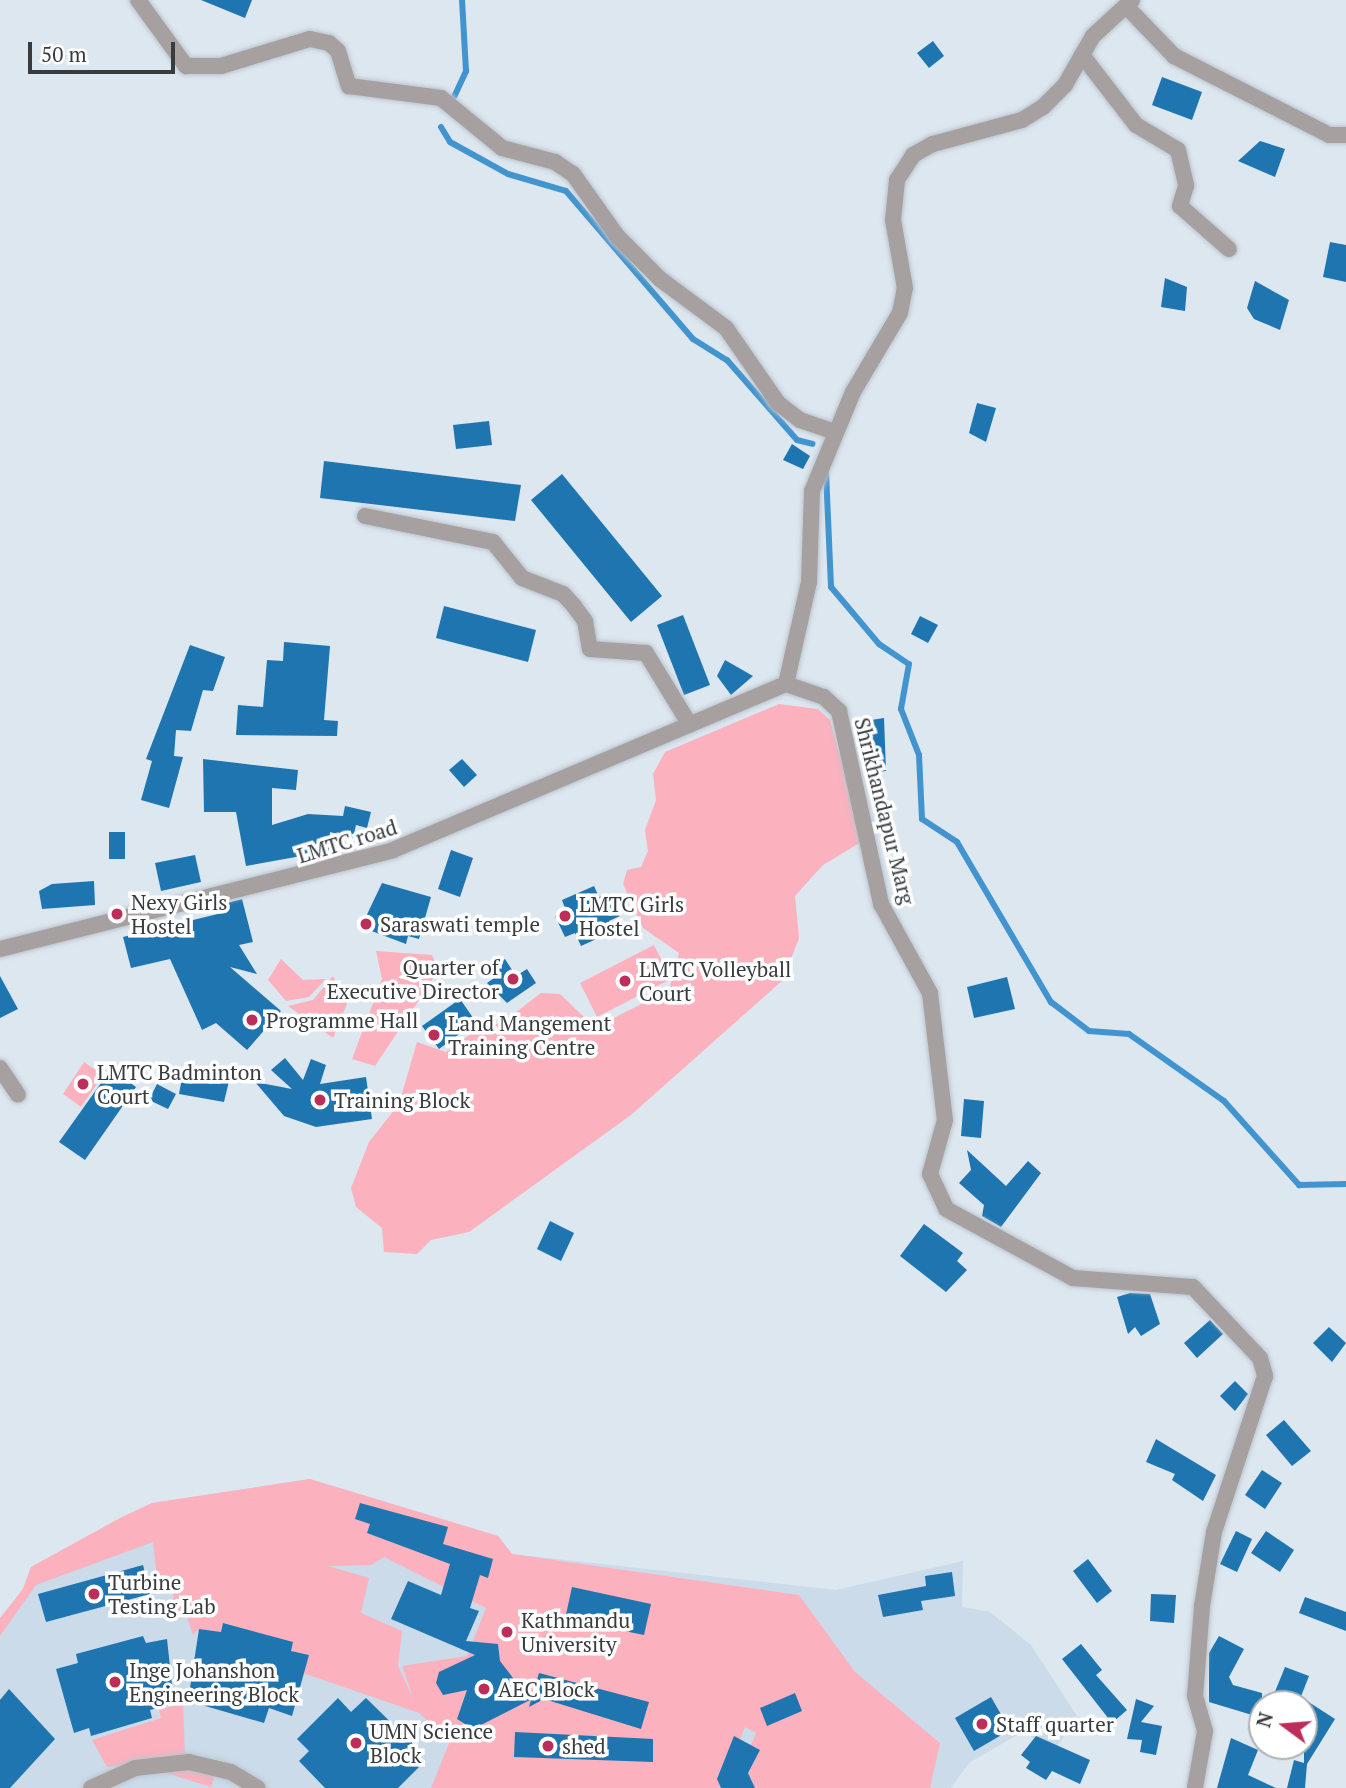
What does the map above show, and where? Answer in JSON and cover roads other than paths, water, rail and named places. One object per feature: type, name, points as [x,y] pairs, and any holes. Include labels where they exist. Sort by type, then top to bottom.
[{"type":"street","points":[[138,0],[186,66],[221,66],[310,40],[329,43],[338,51],[349,86],[441,98],[502,148],[555,162],[573,174],[617,236],[660,279],[726,328],[779,403],[800,420],[834,436]]},
{"type":"street","points":[[786,684],[809,582],[809,511],[819,471],[834,436],[900,313],[905,288],[893,220],[897,180],[913,155],[1022,120],[1065,85],[1093,36],[1129,3],[1174,56],[1329,135],[1346,135]]},
{"type":"street","points":[[1082,55],[1136,125],[1178,150],[1186,186],[1180,206],[1229,249]]},
{"type":"street","points":[[365,516],[494,542],[522,578],[569,600],[585,621],[590,649],[646,653],[690,725]]},
{"type":"street","name":"LMTC road","points":[[0,949],[393,850],[786,684]]},
{"type":"street","name":"Shrikhandapur Marg","points":[[786,684],[824,697],[839,711],[881,904],[930,993],[945,1120],[930,1174],[946,1209],[1073,1278],[1193,1287],[1260,1358],[1265,1376],[1214,1532],[1202,1606],[1195,1696],[1205,1731],[1195,1788]]},
{"type":"street","points":[[0,1068],[18,1095]]},
{"type":"street","points":[[91,1788],[135,1768],[188,1762],[231,1772],[258,1788]]},
{"type":"waterway","points":[[454,97],[466,71],[462,0]]},
{"type":"waterway","points":[[441,127],[450,142],[508,174],[566,191],[693,339],[727,360],[797,440],[813,444]]},
{"type":"waterway","points":[[826,472],[831,587],[879,644],[909,664],[901,709],[919,755],[922,819],[957,842],[1051,1002],[1089,1031],[1129,1034],[1224,1101],[1299,1185],[1346,1184]]},
{"type":"place","name":"Nexy Girls Hostel","points":[[117,914]]},
{"type":"place","name":"LMTC Girls Hostel","points":[[565,916]]},
{"type":"place","name":"Saraswati temple","points":[[366,924]]},
{"type":"place","name":"Quarter of Executive Director","points":[[513,979]]},
{"type":"place","name":"LMTC Volleyball Court","points":[[625,981]]},
{"type":"place","name":"Programme Hall","points":[[252,1020]]},
{"type":"place","name":"Land Mangement Training Centre","points":[[434,1035]]},
{"type":"place","name":"LMTC Badminton Court","points":[[83,1084]]},
{"type":"place","name":"Training Block","points":[[320,1100]]},
{"type":"place","name":"Turbine Testing Lab","points":[[94,1594]]},
{"type":"place","name":"Kathmandu University","points":[[507,1632]]},
{"type":"place","name":"Inge Johanshon Engineering Block","points":[[115,1682]]},
{"type":"place","name":"AEC Block","points":[[484,1689]]},
{"type":"place","name":"Staff quarter","points":[[982,1724]]},
{"type":"place","name":"UMN Science Block","points":[[356,1743]]},
{"type":"place","name":"shed","points":[[548,1746]]}]
